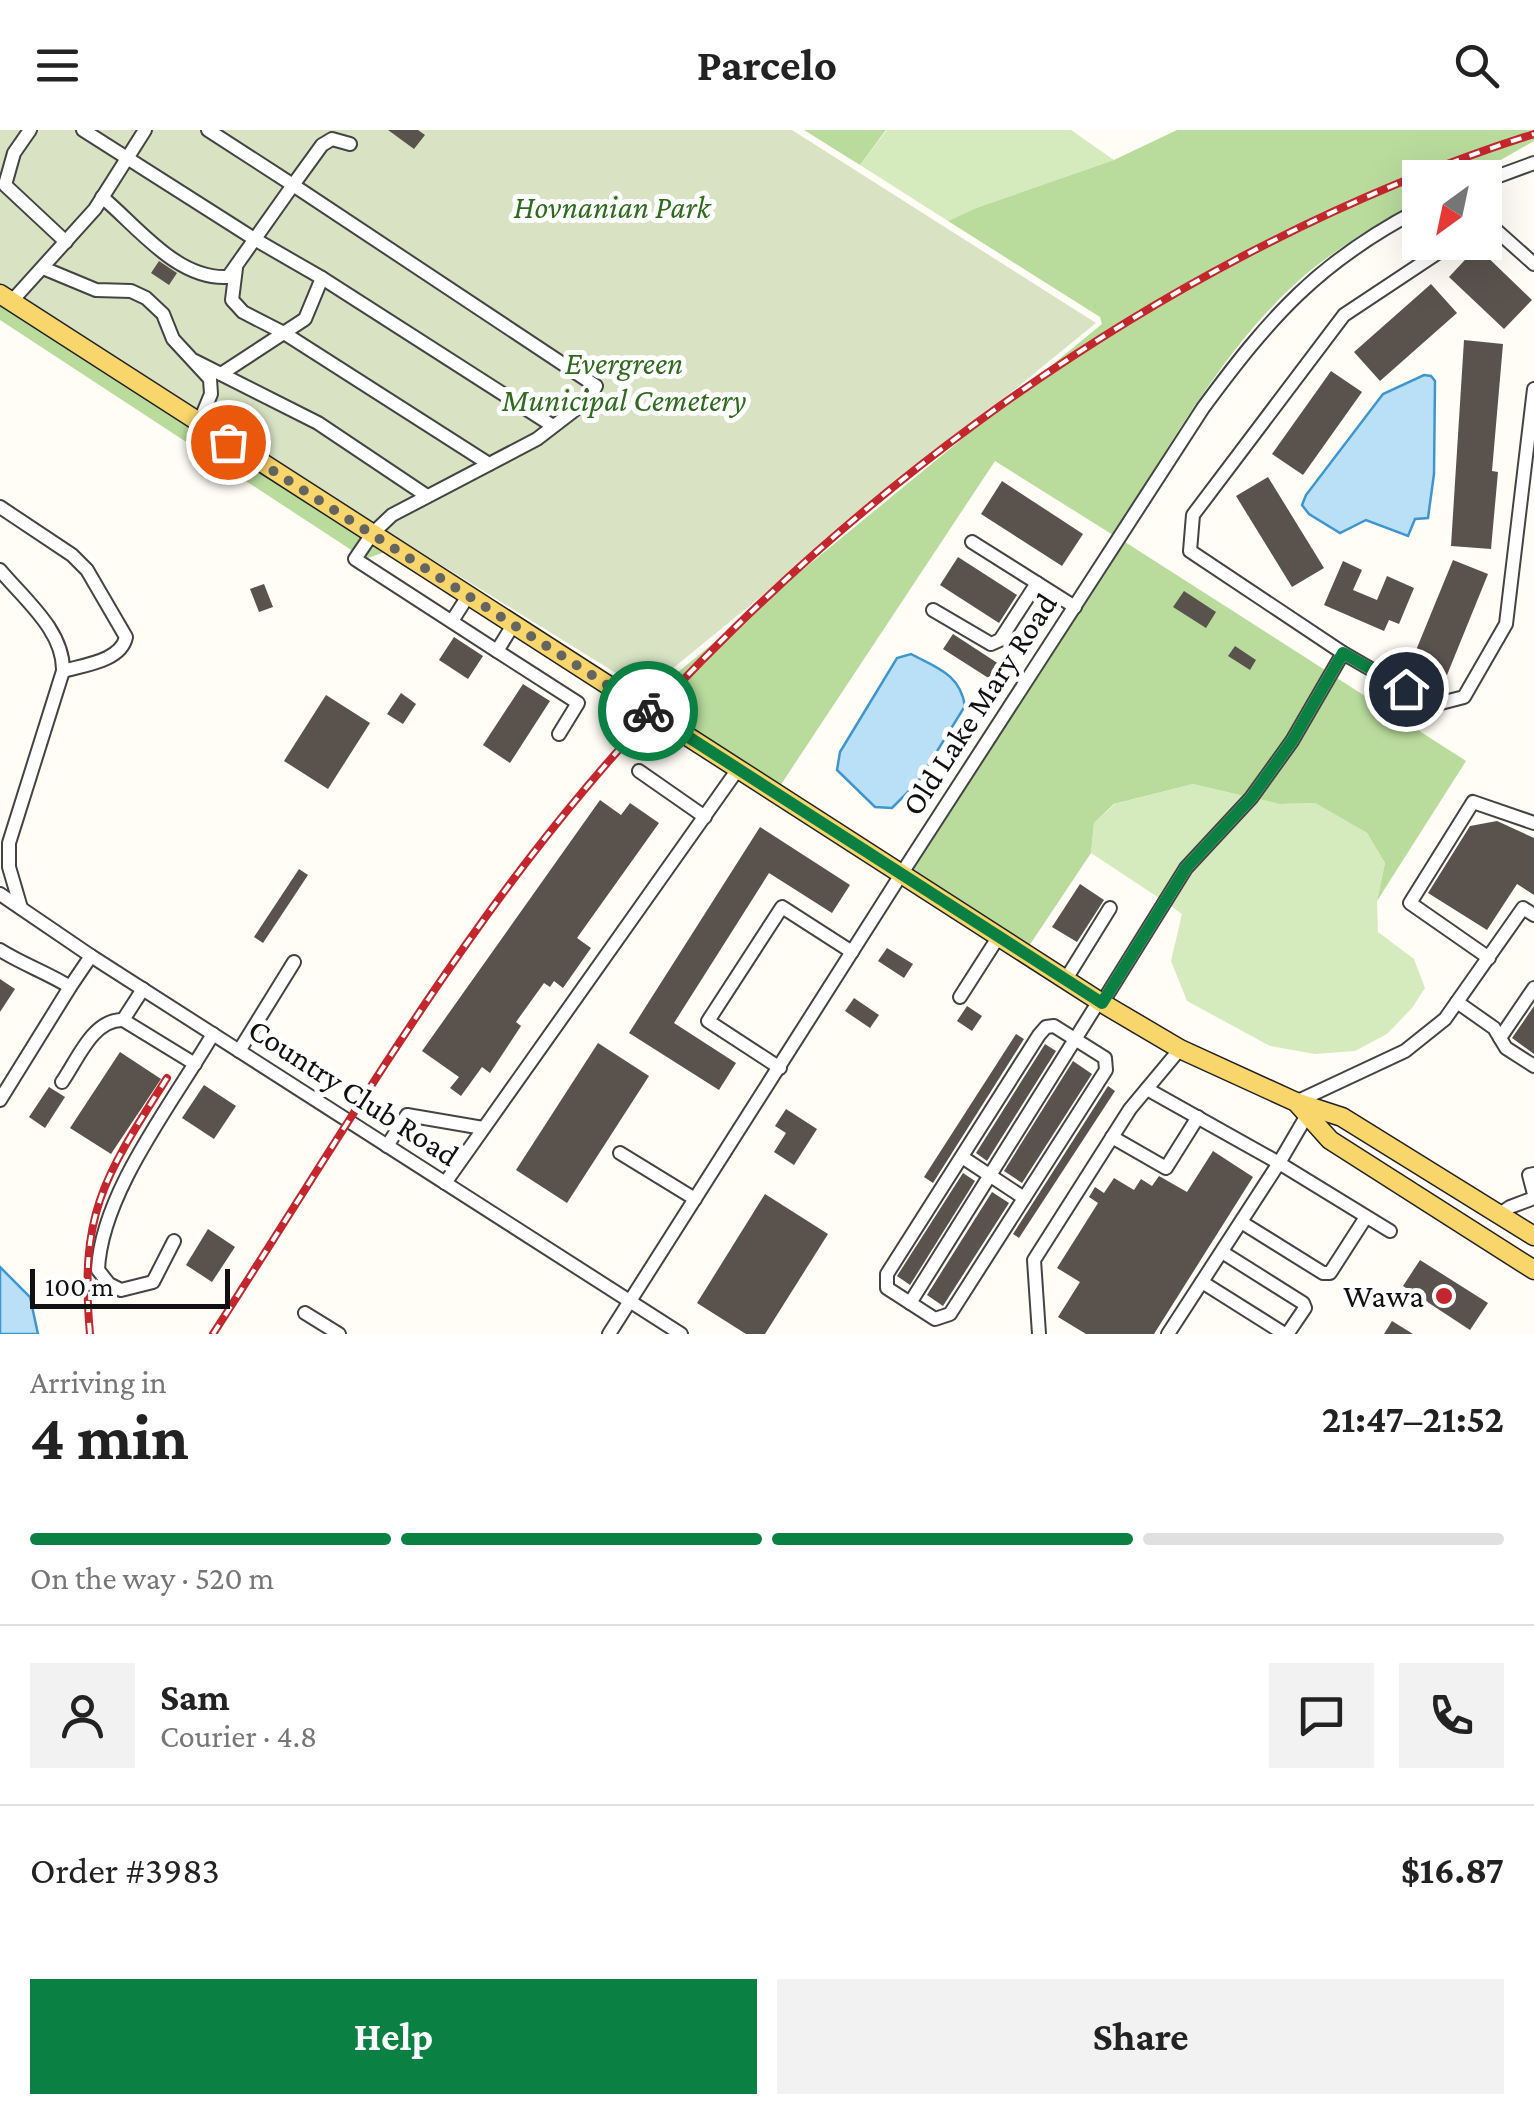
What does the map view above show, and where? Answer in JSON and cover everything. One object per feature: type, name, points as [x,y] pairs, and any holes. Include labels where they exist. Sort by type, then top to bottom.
[{"type":"main road","points":[[6,298],[1101,1002],[1180,1049],[1305,1108],[1342,1117],[1534,1236]]},
{"type":"main road","points":[[1305,1108],[1330,1140],[1534,1270]]},
{"type":"street","points":[[30,130],[14,153],[5,185],[66,242]]},
{"type":"street","points":[[83,130],[553,426]]},
{"type":"street","points":[[6,298],[43,268],[66,242],[102,197],[146,130]]},
{"type":"street","points":[[208,130],[596,386],[589,398],[536,439],[392,515],[372,534],[355,560],[578,704],[559,734]]},
{"type":"street","points":[[102,197],[191,271],[211,278],[228,277],[322,144],[332,139],[350,144]]},
{"type":"street","points":[[1502,175],[1534,163]]},
{"type":"street","name":"Old Lake Mary Road","points":[[609,1334],[1203,408],[1248,346],[1317,274],[1402,218]]},
{"type":"street","points":[[1502,235],[1534,264]]},
{"type":"street","points":[[1427,260],[1344,316],[1193,515],[1190,551],[1343,653],[1433,705],[1464,697],[1506,624],[1528,480],[1534,389]]},
{"type":"street","points":[[236,267],[232,300],[243,312],[284,333],[489,464]]},
{"type":"street","points":[[43,268],[96,290],[130,291],[146,298],[163,314],[173,338],[210,379],[211,394],[199,423]]},
{"type":"street","points":[[220,374],[305,320],[322,278]]},
{"type":"street","points":[[195,361],[318,424],[427,496]]},
{"type":"street","points":[[0,507],[88,570],[126,637],[117,654],[63,671]]},
{"type":"street","points":[[972,542],[1075,607]]},
{"type":"street","points":[[0,570],[62,648],[63,671],[9,843],[8,868],[21,908]]},
{"type":"street","points":[[933,610],[986,643],[996,643],[1036,583]]},
{"type":"street","points":[[452,622],[468,596]]},
{"type":"street","points":[[497,651],[514,625]]},
{"type":"street","points":[[910,1302],[1186,868],[1251,798],[1292,741],[1343,653]]},
{"type":"street","points":[[445,1183],[738,769]]},
{"type":"street","points":[[639,771],[705,817]]},
{"type":"street","points":[[1489,958],[1410,902],[1473,802],[1534,823]]},
{"type":"street","name":"Country Club Road","points":[[0,894],[680,1334]]},
{"type":"street","points":[[780,1068],[708,1021],[782,907],[852,952]]},
{"type":"street","points":[[1066,979],[1110,908]]},
{"type":"street","points":[[1168,1334],[1279,1163],[1305,1108],[1404,1051],[1446,1020],[1523,908],[1534,915]]},
{"type":"street","points":[[960,997],[1000,936]]},
{"type":"street","points":[[0,950],[70,987]]},
{"type":"street","points":[[0,1100],[92,956]]},
{"type":"street","points":[[239,1051],[294,962]]},
{"type":"street","points":[[1500,1038],[1534,988]]},
{"type":"street","points":[[123,1020],[143,989]]},
{"type":"street","points":[[1457,1002],[1494,1028],[1506,1048],[1534,1066]]},
{"type":"street","points":[[62,1082],[100,1026],[110,1019],[123,1020],[195,1064]]},
{"type":"street","points":[[1054,1026],[1106,1058],[1106,1070],[950,1314],[935,1319],[887,1288],[887,1274],[962,1157],[1046,1027],[1054,1026]]},
{"type":"street","points":[[174,1241],[153,1282],[121,1290],[109,1284],[98,1270],[99,1248],[124,1183],[213,1034]]},
{"type":"street","points":[[1039,1334],[1034,1260],[1112,1137],[1180,1049]]},
{"type":"street","points":[[1147,1089],[1279,1163],[1390,1232]]},
{"type":"street","points":[[387,1146],[407,1116],[483,1128]]},
{"type":"street","points":[[1112,1137],[1166,1168],[1198,1118]]},
{"type":"street","points":[[620,1153],[695,1200]]},
{"type":"street","points":[[962,1157],[1024,1198]]},
{"type":"street","points":[[1500,1214],[1534,1196],[1529,1175],[1534,1174]]},
{"type":"street","points":[[1240,1222],[1323,1274],[1330,1273],[1366,1217]]},
{"type":"street","points":[[1202,1282],[1283,1333],[1291,1329],[1305,1308],[1303,1303],[1222,1252]]},
{"type":"street","points":[[305,1313],[339,1334]]},
{"type":"green space","name":"Evergreen Municipal Cemetery","points":[[0,130],[792,130],[1096,323],[645,691],[0,292]]},
{"type":"green space","points":[[804,130],[886,130],[860,165]]},
{"type":"green space","points":[[887,130],[1071,130],[1114,160],[948,221],[860,165]]},
{"type":"green space","points":[[1177,130],[1534,130],[1534,141],[1501,160],[1402,160],[1402,211],[1316,266],[1257,324],[1204,392],[1113,535],[995,461],[780,786],[644,700],[1102,324],[1100,317],[948,221],[1114,160]]},
{"type":"green space","points":[[0,304],[385,552],[365,559],[0,320]]},
{"type":"green space","points":[[1125,542],[1325,670],[1286,737],[1244,796],[1193,784],[1114,804],[1094,823],[1091,853],[1029,946],[912,870]]},
{"type":"green space","points":[[1337,678],[1466,761],[1377,901],[1385,863],[1367,833],[1315,803],[1279,804],[1259,799],[1298,745]]},
{"type":"green space","points":[[1193,784],[1244,796],[1181,863],[1159,898],[1091,853],[1094,823],[1115,804]]},
{"type":"green space","points":[[1259,799],[1279,804],[1315,803],[1367,833],[1385,863],[1377,901],[1378,932],[1414,959],[1425,988],[1387,1034],[1355,1051],[1315,1054],[1270,1046],[1187,1001],[1171,961],[1182,914],[1171,906],[1191,873]]},
{"type":"water","points":[[1424,375],[1435,381],[1434,474],[1428,518],[1415,519],[1408,536],[1366,520],[1340,533],[1309,514],[1302,505],[1306,495],[1383,394]]},
{"type":"water","points":[[911,654],[953,679],[965,706],[918,782],[892,808],[875,807],[837,770],[840,752],[897,658]]},
{"type":"water","points":[[0,1267],[30,1297],[38,1334],[0,1334]]},
{"type":"building","points":[[388,130],[418,130],[425,135],[414,149]]},
{"type":"building","points":[[1465,260],[1490,260],[1532,300],[1504,329],[1449,277]]},
{"type":"building","points":[[159,261],[177,273],[169,285],[151,273]]},
{"type":"building","points":[[1431,284],[1457,313],[1380,381],[1354,352]]},
{"type":"building","points":[[1464,340],[1503,344],[1492,471],[1498,472],[1491,549],[1451,546]]},
{"type":"building","points":[[1331,371],[1362,392],[1303,475],[1272,454]]},
{"type":"building","points":[[1268,477],[1324,568],[1292,587],[1236,496]]},
{"type":"building","points":[[1002,481],[1083,534],[1062,566],[981,514]]},
{"type":"building","points":[[958,557],[1017,595],[999,623],[940,585]]},
{"type":"building","points":[[1453,560],[1488,574],[1447,675],[1412,660]]},
{"type":"building","points":[[1343,561],[1362,570],[1353,590],[1377,600],[1387,576],[1414,588],[1399,624],[1389,620],[1384,631],[1324,605]]},
{"type":"building","points":[[264,584],[273,607],[259,612],[250,589]]},
{"type":"building","points":[[1184,591],[1216,612],[1206,628],[1173,607]]},
{"type":"building","points":[[953,634],[999,664],[990,679],[943,649]]},
{"type":"building","points":[[454,637],[483,656],[468,679],[439,660]]},
{"type":"building","points":[[1235,646],[1256,660],[1250,670],[1228,656]]},
{"type":"building","points":[[523,684],[550,701],[510,763],[483,745]]},
{"type":"building","points":[[401,693],[416,704],[403,724],[387,714]]},
{"type":"building","points":[[326,695],[370,723],[328,789],[284,761]]},
{"type":"building","points":[[600,800],[621,815],[630,803],[659,823],[577,938],[591,948],[563,988],[554,981],[550,987],[544,983],[516,1022],[521,1026],[490,1073],[482,1067],[461,1096],[450,1088],[459,1077],[422,1051]]},
{"type":"building","points":[[1497,821],[1534,838],[1534,895],[1517,884],[1487,930],[1428,893],[1470,826]]},
{"type":"building","points":[[760,827],[850,885],[832,913],[769,873],[674,1023],[736,1063],[719,1090],[629,1033]]},
{"type":"building","points":[[299,869],[308,875],[263,943],[254,937]]},
{"type":"building","points":[[1080,884],[1104,900],[1077,942],[1052,927]]},
{"type":"building","points":[[887,948],[913,964],[904,978],[878,961]]},
{"type":"building","points":[[0,979],[15,989],[0,1012]]},
{"type":"building","points":[[854,998],[879,1015],[870,1028],[845,1011]]},
{"type":"building","points":[[967,1006],[982,1016],[972,1031],[957,1021]]},
{"type":"building","points":[[1534,1006],[1534,1054],[1512,1038]]},
{"type":"building","points":[[1016,1034],[1024,1039],[933,1183],[924,1177]]},
{"type":"building","points":[[598,1043],[649,1076],[567,1203],[516,1170]]},
{"type":"building","points":[[1045,1044],[1056,1051],[987,1161],[976,1153]]},
{"type":"building","points":[[120,1052],[161,1079],[111,1154],[70,1128]]},
{"type":"building","points":[[1073,1061],[1092,1074],[1022,1183],[1004,1171]]},
{"type":"building","points":[[204,1085],[236,1106],[214,1139],[182,1118]]},
{"type":"building","points":[[1108,1086],[1115,1091],[1019,1238],[1013,1234]]},
{"type":"building","points":[[49,1087],[65,1097],[45,1128],[29,1117]]},
{"type":"building","points":[[786,1109],[817,1129],[794,1165],[774,1152],[786,1133],[775,1126]]},
{"type":"building","points":[[1213,1151],[1253,1177],[1154,1334],[1086,1334],[1058,1317],[1080,1282],[1057,1268],[1098,1203],[1089,1197],[1095,1187],[1104,1193],[1114,1178],[1134,1190],[1141,1179],[1152,1186],[1159,1176],[1187,1192]]},
{"type":"building","points":[[963,1173],[975,1181],[910,1285],[897,1276]]},
{"type":"building","points":[[992,1192],[1009,1203],[943,1306],[927,1295]]},
{"type":"building","points":[[765,1194],[828,1234],[765,1334],[746,1334],[697,1303]]},
{"type":"building","points":[[208,1229],[235,1247],[212,1282],[186,1265]]},
{"type":"building","points":[[1420,1260],[1488,1303],[1470,1330],[1403,1286]]},
{"type":"building","points":[[1392,1321],[1413,1334],[1384,1334]]},
{"type":"railway","points":[[213,1334],[405,1034],[528,860],[626,741],[735,628],[852,521],[978,422],[1110,333],[1247,254],[1389,187],[1534,134]]},
{"type":"railway","points":[[90,1334],[89,1257],[101,1198],[127,1143],[167,1078]]},
{"type":"way so far","points":[[228,442],[648,711]]},
{"type":"place","name":"Wawa","points":[[1444,1296]]},
{"type":"route","points":[[648,711],[1102,1003],[1186,868],[1251,798],[1292,741],[1343,653],[1406,689]]},
{"type":"park label","name":"Hovnanian Park","points":[[612,207]]}]
